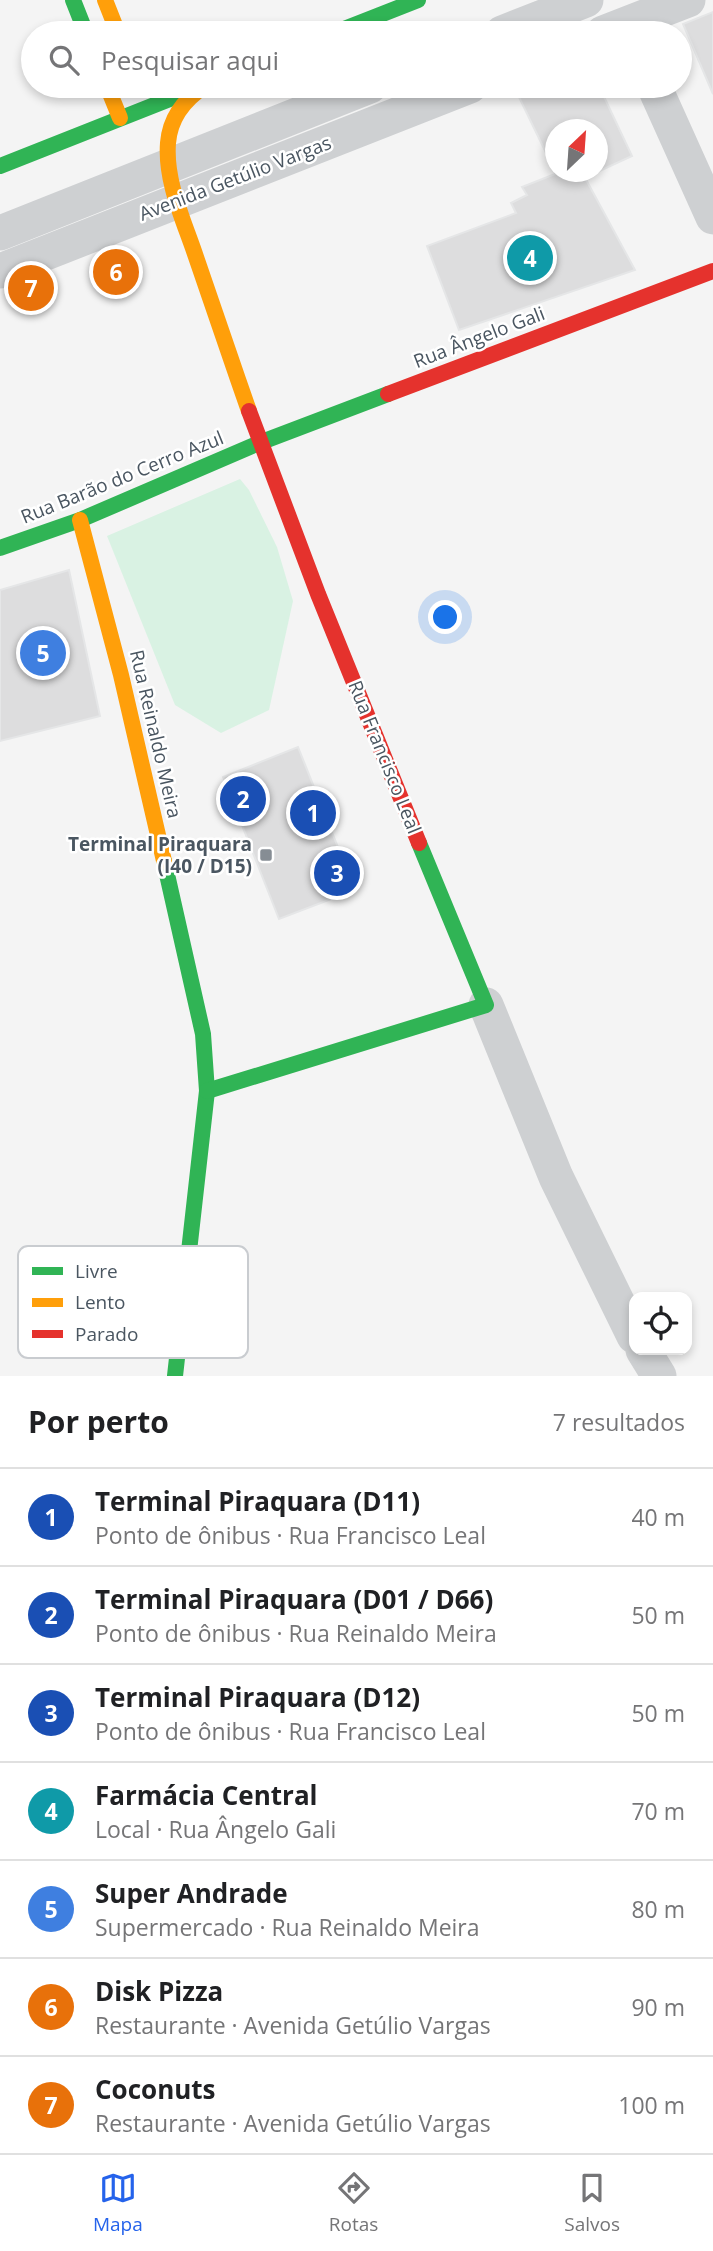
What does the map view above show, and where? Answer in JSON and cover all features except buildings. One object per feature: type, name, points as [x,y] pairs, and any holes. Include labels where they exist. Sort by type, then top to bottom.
[{"type":"street","points":[[73,0],[81,21]]},
{"type":"street","points":[[106,0],[114,21]]},
{"type":"street","points":[[365,21],[418,0]]},
{"type":"street","points":[[533,21],[586,0]]},
{"type":"street","points":[[625,21],[688,0]]},
{"type":"street","points":[[112,98],[123,125]]},
{"type":"street","points":[[0,166],[82,134],[123,125],[145,102],[160,98]]},
{"type":"street","name":"Rua Francisco Leal","points":[[188,98],[178,110],[160,155],[259,443],[556,1177],[629,1326]]},
{"type":"street","name":"Avenida Getúlio Vargas","points":[[0,233],[160,155],[333,98]]},
{"type":"street","name":"Avenida Getúlio Vargas","points":[[0,271],[439,98]]},
{"type":"street","points":[[659,98],[713,217]]},
{"type":"street","name":"Rua Ângelo Gali","points":[[259,443],[713,271]]},
{"type":"street","name":"Rua Barão do Cerro Azul","points":[[0,548],[80,520],[259,443]]},
{"type":"street","name":"Rua Reinaldo Meira","points":[[80,520],[121,674],[203,1034],[207,1091],[190,1246]]},
{"type":"street","points":[[207,1091],[486,1005]]},
{"type":"street","points":[[646,1355],[659,1376]]},
{"type":"street","name":"Rua Reinaldo Meira","points":[[175,1376],[177,1358]]},
{"type":"green space","points":[[240,479],[249,490],[277,547],[293,601],[269,710],[221,733],[175,705],[107,536]]},
{"type":"traffic: fast","points":[[73,0],[81,21]]},
{"type":"traffic: fast","points":[[365,21],[418,0]]},
{"type":"traffic: fast","points":[[0,166],[172,98]]},
{"type":"traffic: fast","points":[[0,548],[80,520],[259,443],[388,394]]},
{"type":"traffic: fast","points":[[207,1091],[486,1005],[419,843]]},
{"type":"traffic: fast","points":[[164,861],[203,1034],[207,1091],[190,1246]]},
{"type":"traffic: fast","points":[[175,1376],[177,1358]]},
{"type":"traffic: slow","points":[[105,0],[113,21]]},
{"type":"traffic: slow","points":[[112,98],[120,118]]},
{"type":"traffic: slow","points":[[190,98],[175,117],[169,134],[169,172],[181,215],[249,411]]},
{"type":"traffic: slow","points":[[80,520],[121,675],[164,861]]},
{"type":"traffic: jam","points":[[388,394],[713,271]]},
{"type":"traffic: jam","points":[[249,411],[318,594],[419,843]]},
{"type":"place","name":"Farmácia Central","points":[[530,258]]},
{"type":"place","name":"Disk Pizza","points":[[116,272]]},
{"type":"place","name":"Coconuts","points":[[31,288]]},
{"type":"place","name":"Super Andrade","points":[[43,653]]},
{"type":"place","name":"Terminal Piraquara (D01 / D66)","points":[[243,799]]},
{"type":"place","name":"Terminal Piraquara (D11)","points":[[313,813]]},
{"type":"place","name":"Terminal Piraquara (I40 / D15)","points":[[266,855]]},
{"type":"place","name":"Terminal Piraquara (D12)","points":[[337,873]]}]
